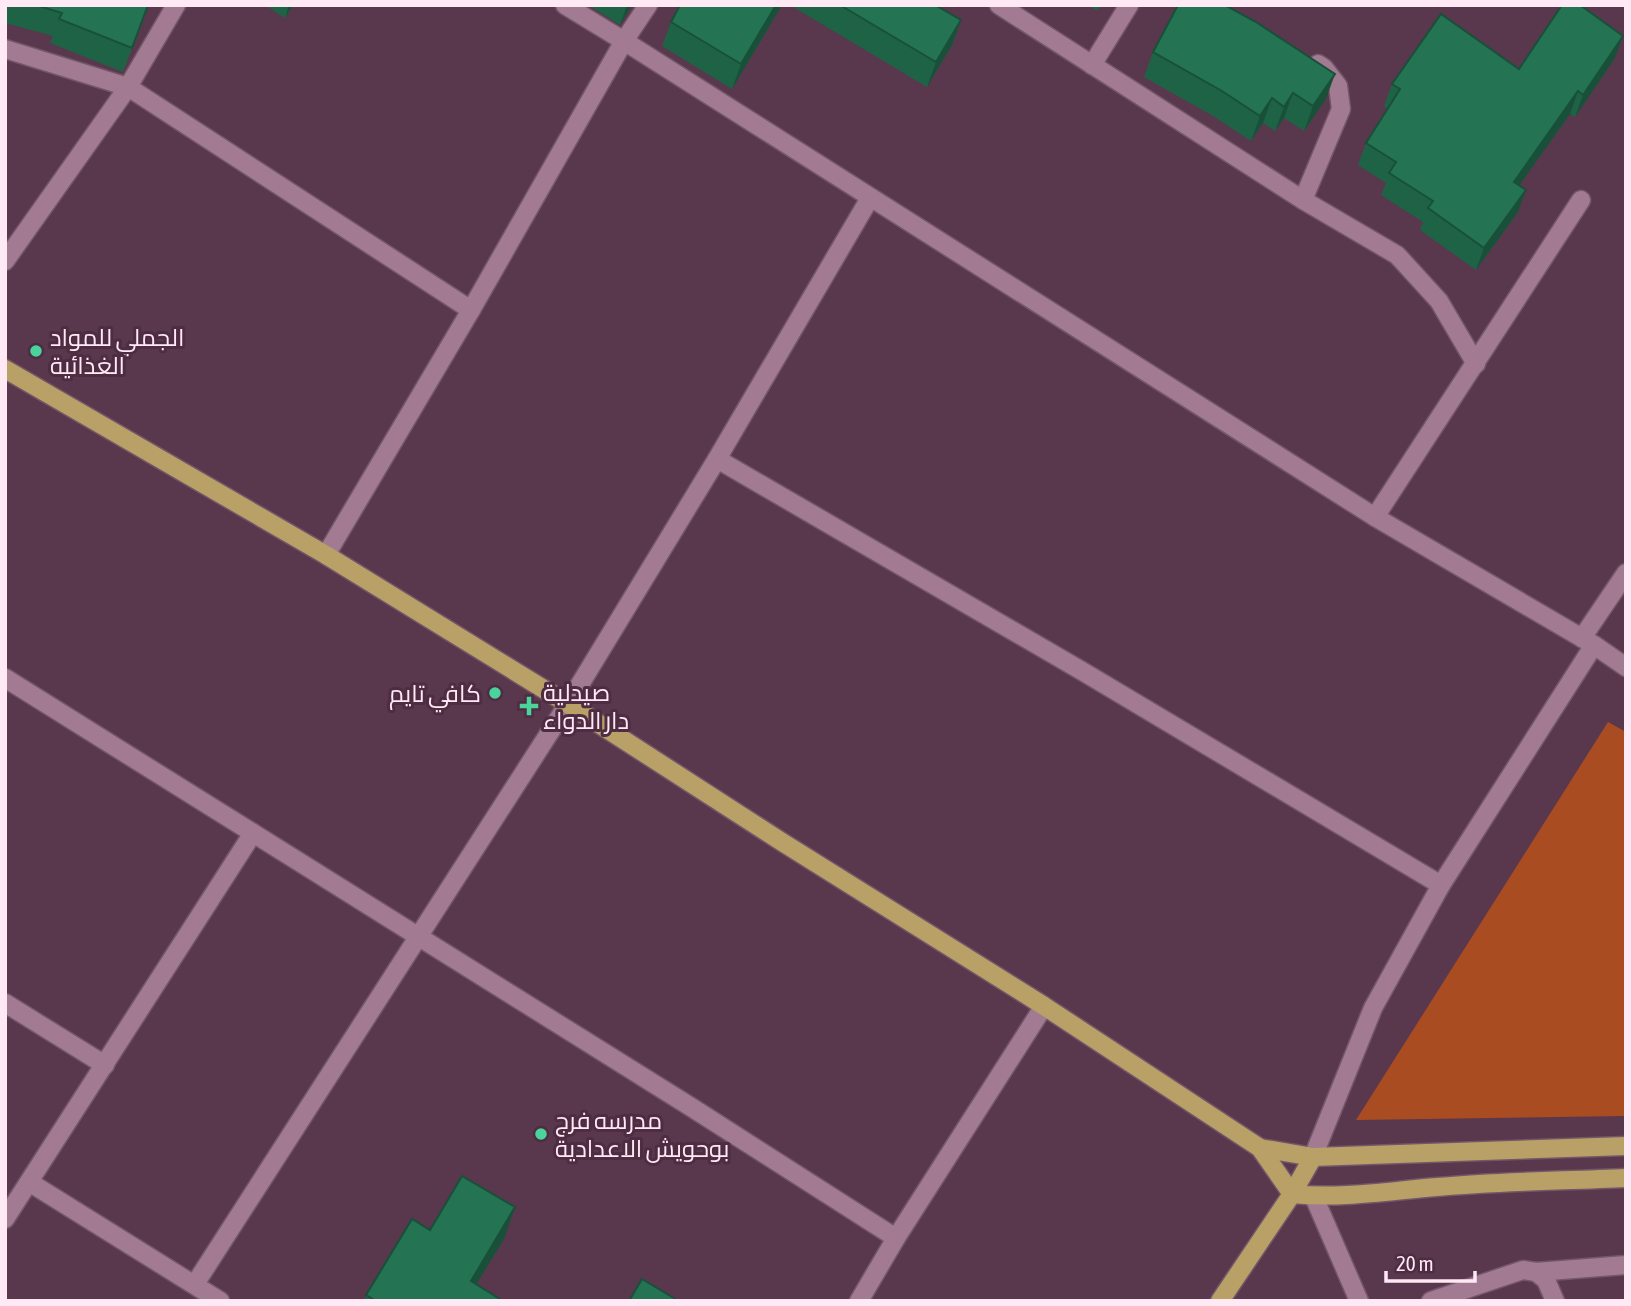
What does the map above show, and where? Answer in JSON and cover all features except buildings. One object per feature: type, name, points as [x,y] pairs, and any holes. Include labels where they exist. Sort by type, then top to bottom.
[{"type":"main road","points":[[5,369],[326,555],[568,704],[1044,1006],[1260,1148],[1292,1194],[1314,1197],[1373,1194],[1439,1186],[1626,1178]]},
{"type":"main road","points":[[1260,1148],[1313,1157],[1626,1146]]},
{"type":"main road","points":[[1220,1301],[1292,1194],[1313,1157]]},
{"type":"street","points":[[5,261],[128,87],[176,5]]},
{"type":"street","points":[[565,5],[1375,517],[1626,667]]},
{"type":"street","points":[[326,555],[471,310],[624,41],[648,5]]},
{"type":"street","points":[[999,5],[1303,200],[1397,255],[1439,301],[1476,364]]},
{"type":"street","points":[[1092,65],[1129,5]]},
{"type":"street","points":[[5,49],[128,87],[471,310]]},
{"type":"street","points":[[1302,54],[1325,68],[1338,86],[1341,109],[1303,200]]},
{"type":"street","points":[[195,1284],[568,704],[717,459],[870,198]]},
{"type":"street","points":[[1375,517],[1581,200]]},
{"type":"street","points":[[717,459],[1082,671],[1441,885]]},
{"type":"street","points":[[1313,1157],[1373,1008],[1441,885],[1588,642],[1626,573]]},
{"type":"street","points":[[5,678],[896,1238]]},
{"type":"street","points":[[5,1219],[253,834]]},
{"type":"street","points":[[5,1003],[105,1065]]},
{"type":"street","points":[[859,1301],[896,1238],[1044,1006]]},
{"type":"street","points":[[29,1182],[220,1301]]},
{"type":"street","points":[[1314,1197],[1359,1301]]},
{"type":"street","points":[[1431,1301],[1523,1270],[1536,1272],[1626,1265]]},
{"type":"street","points":[[1536,1272],[1546,1280],[1555,1301]]},
{"type":"shaded area","points":[[1608,722],[1626,732],[1626,1116],[1356,1120]]},
{"type":"place","name":"الجملي للمواد الغذائية","points":[[36,351]]},
{"type":"place","name":"كافي تايم","points":[[495,693]]},
{"type":"place","name":"صيدلية دار الدواء","points":[[529,706]]},
{"type":"place","name":"مدرسه فرج بوحويش الاعدادية","points":[[541,1134]]}]
